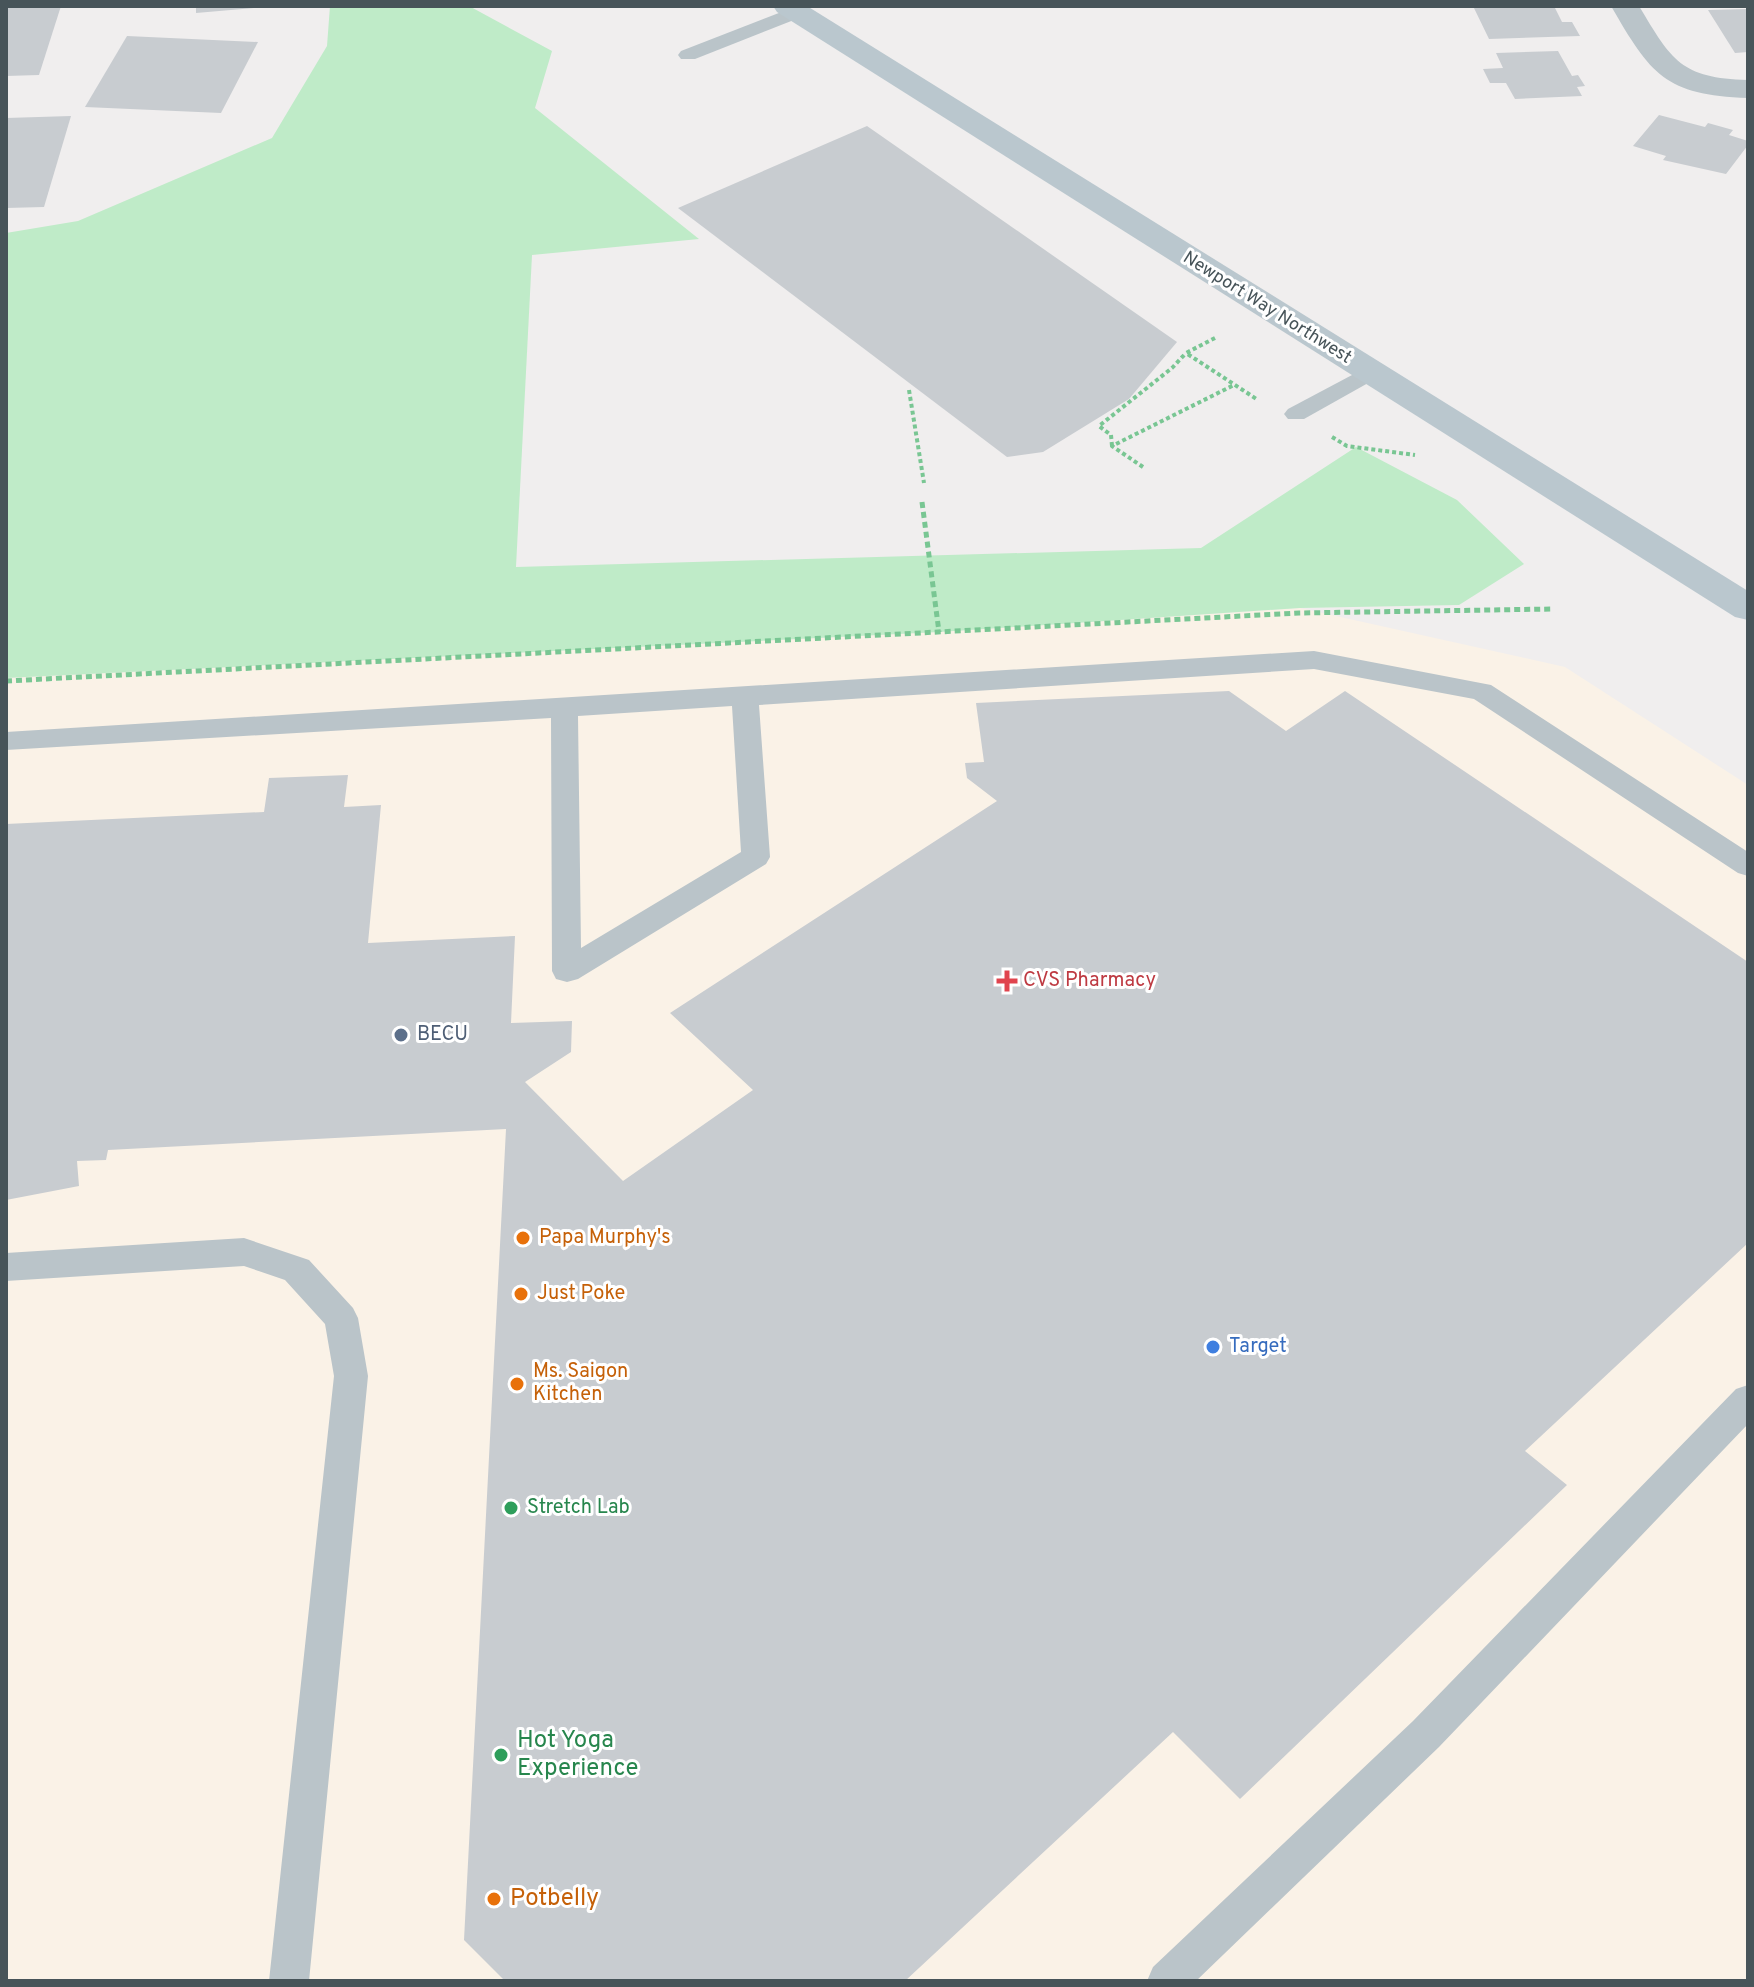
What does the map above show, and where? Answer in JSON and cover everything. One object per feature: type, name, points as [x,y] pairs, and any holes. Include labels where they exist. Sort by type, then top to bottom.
[{"type":"street","points":[[1625,6],[1657,60],[1668,70],[1682,79],[1735,89]]},
{"type":"street","name":"Newport Way Northwest","points":[[792,9],[1748,608]]},
{"type":"lane","points":[[688,55],[792,9]]},
{"type":"lane","points":[[1296,414],[1369,373]]},
{"type":"lane","points":[[6,741],[1314,660],[1482,691],[1748,866]]},
{"type":"lane","points":[[564,708],[567,971],[756,857],[745,697]]},
{"type":"lane","points":[[6,1267],[244,1252],[297,1270],[341,1318],[351,1376],[289,1981]]},
{"type":"lane","points":[[1167,1981],[1426,1734],[1748,1400]]},
{"type":"path","points":[[1112,446],[1111,435],[1099,426],[1172,368],[1186,353],[1215,338]]},
{"type":"path","points":[[1186,353],[1263,403]]},
{"type":"path","points":[[1112,446],[1234,385]]},
{"type":"path","points":[[909,390],[924,483]]},
{"type":"path","points":[[1325,432],[1347,446],[1418,455]]},
{"type":"path","points":[[1112,446],[1143,467]]},
{"type":"path","points":[[922,502],[939,632]]},
{"type":"path","points":[[6,681],[1299,613],[1553,609]]},
{"type":"shaded area","points":[[1300,608],[1565,667],[1748,785],[1748,1981],[6,1981],[6,678],[939,632]]},
{"type":"green space","points":[[330,6],[469,6],[552,51],[535,108],[699,239],[532,255],[516,567],[1201,548],[1356,447],[1457,500],[1524,564],[1459,605],[1300,608],[939,632],[6,678],[6,233],[78,221],[272,138],[327,46]]},
{"type":"building","points":[[6,6],[61,6],[39,75],[6,76]]},
{"type":"building","points":[[196,6],[254,6],[254,8],[196,13]]},
{"type":"building","points":[[1473,6],[1554,6],[1562,22],[1572,22],[1580,36],[1489,39]]},
{"type":"building","points":[[1748,9],[1748,52],[1735,53],[1708,10]]},
{"type":"building","points":[[127,36],[258,42],[221,113],[85,107]]},
{"type":"building","points":[[1558,51],[1572,76],[1578,75],[1585,86],[1577,87],[1582,96],[1515,99],[1506,83],[1490,83],[1483,69],[1503,68],[1496,53]]},
{"type":"building","points":[[1659,115],[1705,127],[1708,123],[1733,130],[1729,135],[1748,141],[1748,145],[1726,174],[1663,160],[1666,156],[1633,146]]},
{"type":"building","points":[[71,116],[44,207],[6,208],[6,118]]},
{"type":"building","points":[[867,126],[1177,342],[1129,399],[1043,452],[1007,457],[678,208]]},
{"type":"building","points":[[1229,691],[1286,731],[1345,691],[1748,962],[1748,1243],[1525,1451],[1567,1485],[1240,1799],[1173,1732],[905,1981],[505,1981],[464,1940],[506,1129],[108,1150],[106,1160],[77,1161],[79,1186],[6,1200],[6,824],[264,812],[269,778],[348,775],[344,807],[381,805],[368,943],[515,936],[511,1023],[572,1021],[571,1052],[525,1082],[623,1181],[753,1090],[670,1013],[997,801],[967,778],[965,763],[984,762],[976,703]]},
{"type":"place","name":"CVS Pharmacy","points":[[1007,981]]},
{"type":"place","name":"BECU","points":[[401,1035]]},
{"type":"place","name":"Papa Murphy's","points":[[523,1238]]},
{"type":"place","name":"Just Poke","points":[[521,1294]]},
{"type":"place","name":"Target","points":[[1213,1347]]},
{"type":"place","name":"Ms. Saigon Kitchen","points":[[517,1384]]},
{"type":"place","name":"Stretch Lab","points":[[511,1508]]},
{"type":"place","name":"Hot Yoga Experience","points":[[501,1755]]},
{"type":"place","name":"Potbelly","points":[[494,1899]]}]
